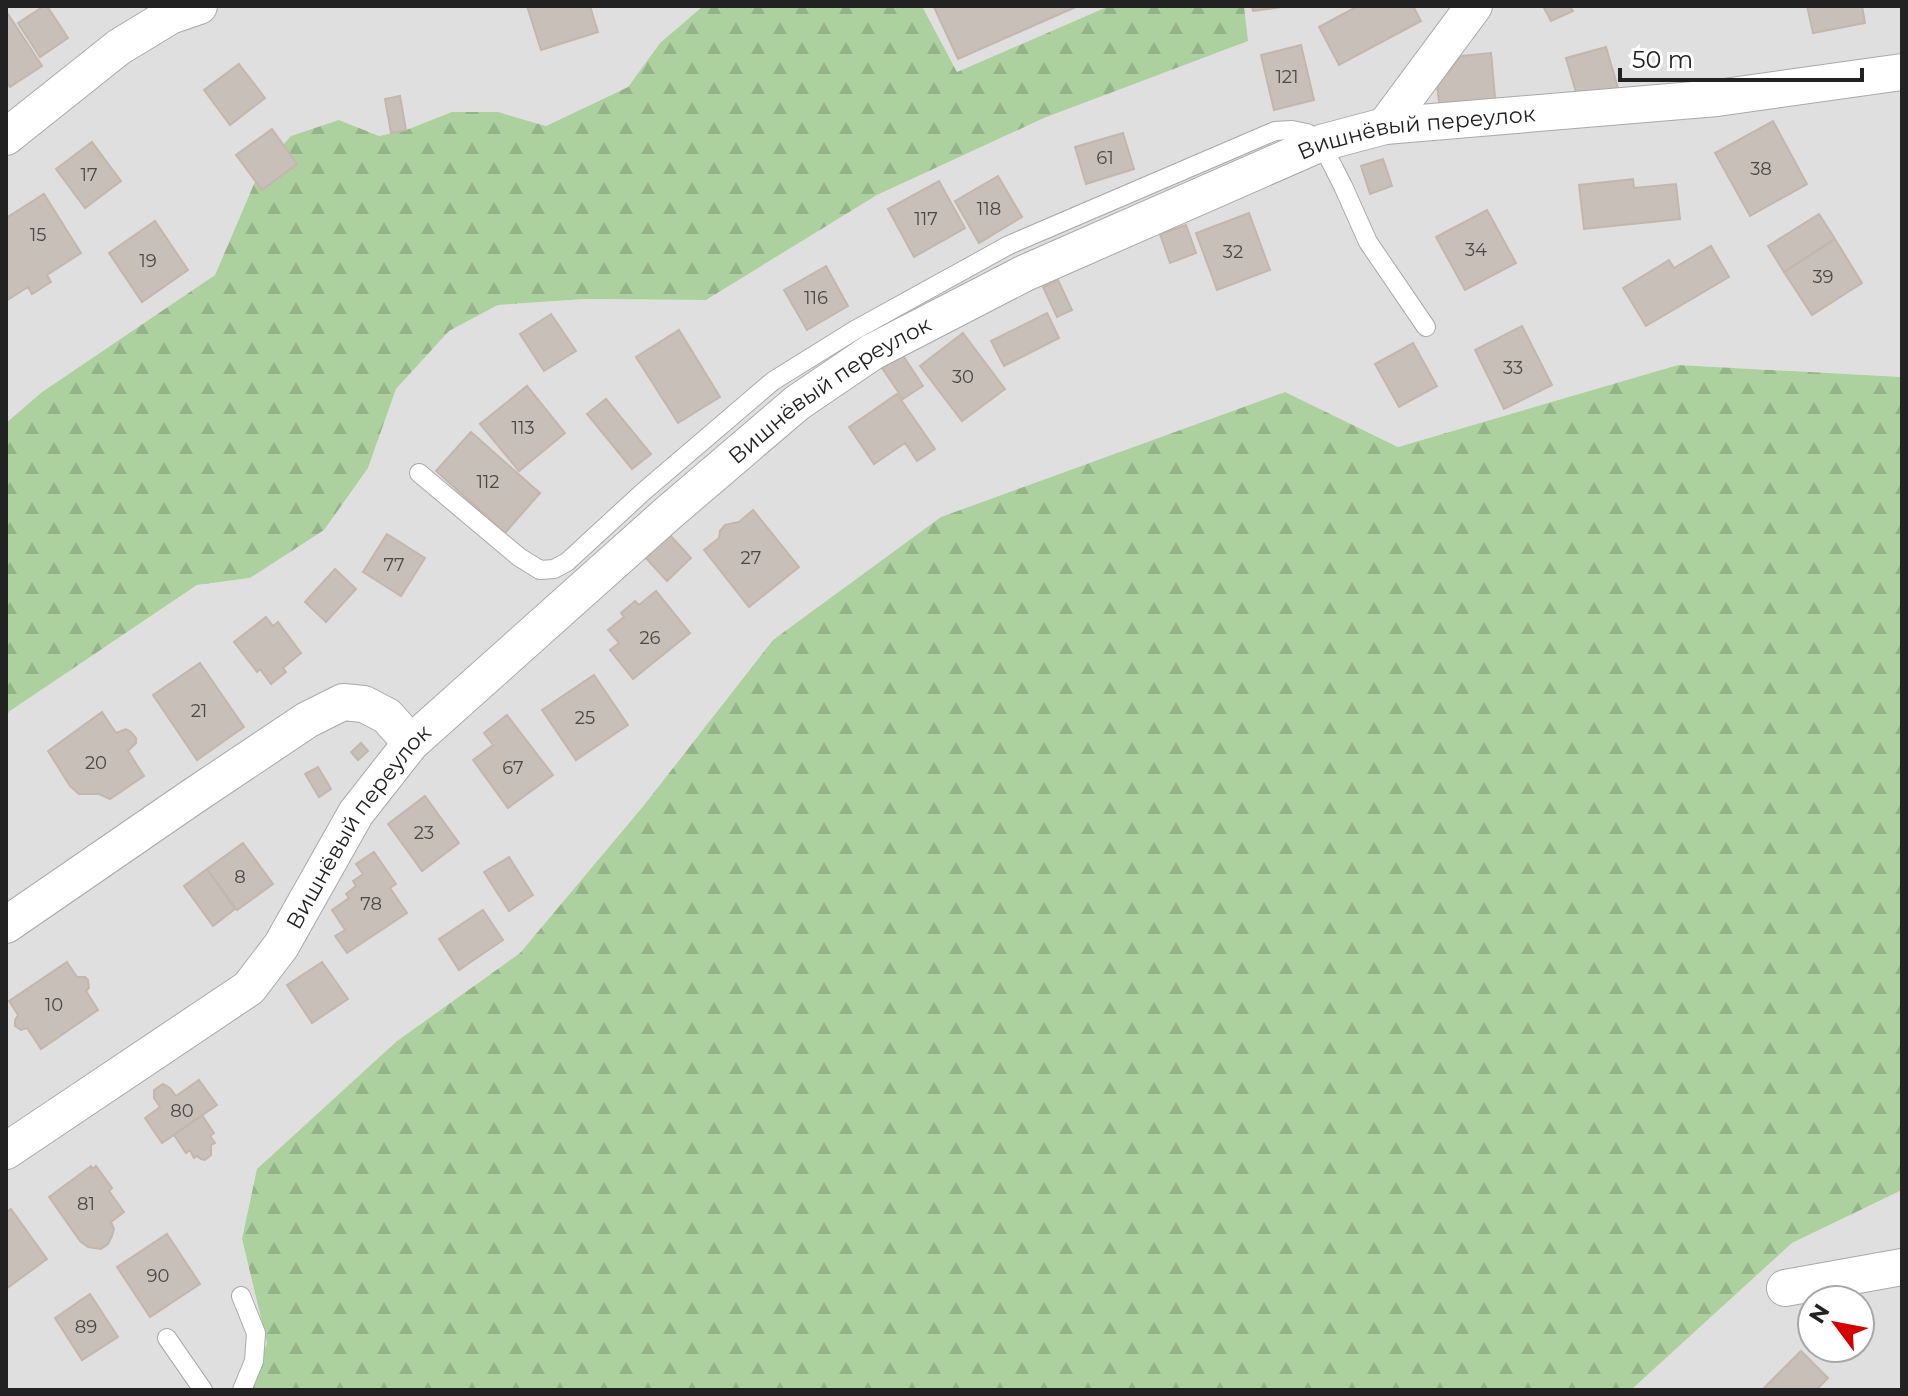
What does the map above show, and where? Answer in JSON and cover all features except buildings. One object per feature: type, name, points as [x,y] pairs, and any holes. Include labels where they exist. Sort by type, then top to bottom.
[{"type":"street","points":[[6,137],[119,47],[170,16],[199,6]]},
{"type":"street","points":[[1385,126],[1474,6]]},
{"type":"street","name":"Вишнёвый переулок","points":[[6,1151],[249,988],[281,946],[356,813],[411,743],[797,403],[872,352],[1025,273],[1321,143],[1385,126],[1717,98],[1902,72]]},
{"type":"street","points":[[6,925],[294,729],[343,702],[364,704],[387,716],[411,743]]},
{"type":"street","points":[[1785,1288],[1902,1267]]},
{"type":"lane","points":[[419,473],[519,557],[540,570],[554,569],[567,562],[643,492],[773,381],[855,330],[1009,245],[1275,131],[1307,133],[1321,143],[1368,242],[1426,327]]},
{"type":"lane","points":[[241,1296],[256,1333],[254,1361],[242,1390]]},
{"type":"lane","points":[[167,1338],[203,1390]]},
{"type":"shaded area","points":[[6,6],[703,6],[660,43],[628,87],[546,126],[498,112],[453,112],[406,130],[379,136],[339,120],[260,170],[215,275],[42,392],[6,423]]},
{"type":"shaded area","points":[[922,6],[1109,6],[957,72]]},
{"type":"shaded area","points":[[1244,6],[1902,6],[1902,377],[1678,365],[1398,447],[1284,392],[645,804],[520,953],[397,1041],[242,1239],[267,1343],[250,1390],[6,1390],[6,716],[10,711],[197,585],[250,578],[368,468],[396,389],[449,331],[498,305],[585,299],[706,300],[877,195],[1044,118],[1247,41]]},
{"type":"shaded area","points":[[1902,1190],[1902,1390],[1631,1390],[1792,1243]]},
{"type":"green space","points":[[703,6],[922,6],[957,72],[1109,6],[1244,6],[1248,41],[1044,118],[877,195],[706,300],[585,299],[498,305],[449,331],[396,389],[368,468],[324,530],[250,578],[197,585],[6,716],[6,423],[42,392],[215,275],[260,170],[291,136],[339,120],[379,136],[406,130],[452,112],[498,112],[546,126],[628,87],[660,43]]},
{"type":"green space","points":[[1678,365],[1902,377],[1902,1190],[1792,1243],[1631,1390],[250,1390],[267,1343],[242,1239],[257,1169],[397,1041],[520,953],[645,804],[773,640],[941,517],[1285,392],[1398,447]]}]
